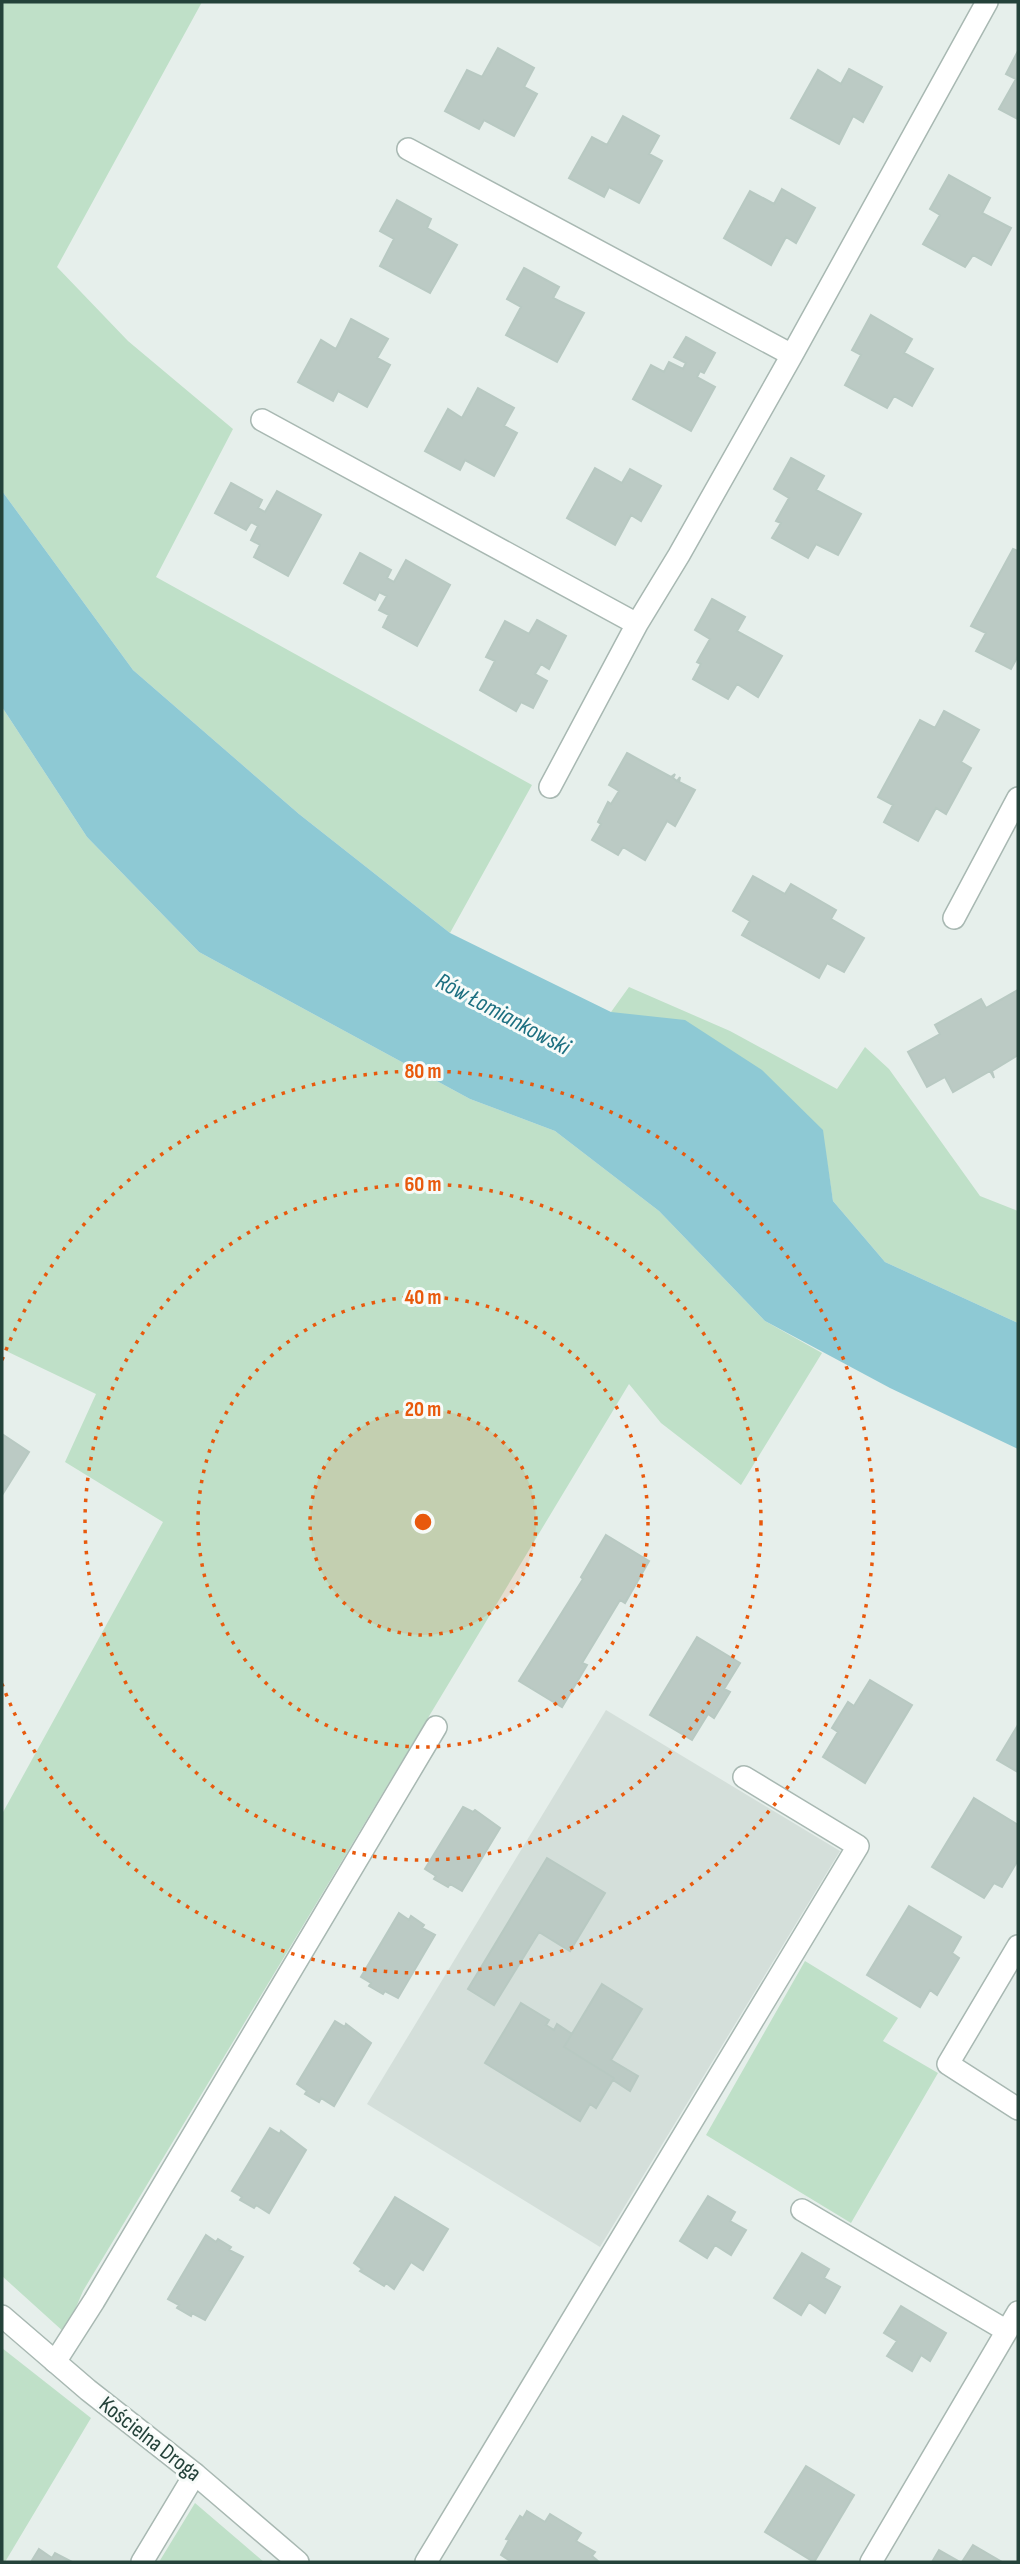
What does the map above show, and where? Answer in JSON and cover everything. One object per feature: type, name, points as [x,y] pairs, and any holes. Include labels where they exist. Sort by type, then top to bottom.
[{"type":"street","points":[[550,787],[637,624],[792,355],[987,2]]},
{"type":"street","points":[[408,149],[792,355]]},
{"type":"street","points":[[261,420],[637,624]]},
{"type":"street","points":[[954,918],[1018,798]]},
{"type":"street","points":[[55,2362],[436,1727]]},
{"type":"street","points":[[426,2562],[858,1846],[744,1777]]},
{"type":"street","points":[[1018,1946],[948,2064],[1018,2109]]},
{"type":"street","points":[[802,2210],[1007,2331]]},
{"type":"street","points":[[871,2562],[1018,2312]]},
{"type":"street","name":"Kościelna Droga","points":[[2,2316],[298,2562]]},
{"type":"street","points":[[142,2562],[195,2474]]},
{"type":"shaded area","points":[[606,1710],[840,1851],[600,2247],[367,2104]]},
{"type":"green space","points":[[2,2],[202,2],[57,267],[128,341],[233,429],[156,577],[532,785],[450,933],[299,814],[133,670],[2,491]]},
{"type":"green space","points":[[2,707],[87,837],[199,952],[470,1099],[555,1131],[659,1211],[765,1321],[822,1353],[741,1485],[661,1423],[629,1384],[83,2291],[65,2333],[2,2276],[2,1814],[163,1522],[65,1462],[96,1394],[2,1349]]},
{"type":"green space","points":[[629,987],[730,1031],[837,1089],[865,1047],[889,1069],[980,1196],[1018,1211],[1018,1323],[885,1262],[833,1201],[822,1130],[611,1012]]},
{"type":"green space","points":[[805,1961],[898,2018],[883,2041],[938,2073],[851,2223],[706,2135]]},
{"type":"green space","points":[[2,2348],[91,2418],[5,2562],[2,2562]]},
{"type":"green space","points":[[195,2503],[264,2562],[159,2562]]},
{"type":"water","name":"Rów Łomiankowski","points":[[2,491],[133,670],[299,814],[450,933],[611,1012],[685,1020],[762,1070],[823,1130],[833,1201],[885,1262],[1018,1323],[1018,1449],[890,1388],[765,1321],[659,1211],[555,1131],[470,1099],[199,952],[87,837],[2,707]]},
{"type":"building","points":[[498,48],[534,68],[524,87],[537,94],[514,136],[484,120],[479,129],[445,111],[467,70],[482,77]]},
{"type":"building","points":[[1018,51],[1018,119],[999,109],[1016,79],[1006,74]]},
{"type":"building","points":[[849,69],[882,87],[863,122],[853,116],[839,144],[791,118],[818,70],[841,84]]},
{"type":"building","points":[[623,116],[659,136],[649,154],[662,161],[639,203],[609,187],[604,197],[569,178],[592,137],[607,145]]},
{"type":"building","points":[[949,175],[990,198],[982,213],[1011,228],[991,265],[973,255],[965,267],[923,244],[940,215],[930,209]]},
{"type":"building","points":[[782,189],[815,208],[796,243],[786,237],[771,265],[724,238],[750,191],[774,204]]},
{"type":"building","points":[[397,200],[431,219],[427,228],[457,245],[430,293],[380,266],[394,239],[380,231]]},
{"type":"building","points":[[524,268],[559,287],[553,298],[584,313],[557,362],[506,335],[521,307],[507,299]]},
{"type":"building","points":[[871,315],[912,339],[904,353],[933,369],[912,406],[894,396],[887,408],[845,385],[861,355],[852,350]]},
{"type":"building","points":[[351,319],[388,339],[377,358],[390,365],[367,407],[338,391],[333,401],[298,382],[321,340],[336,349]]},
{"type":"building","points":[[686,337],[715,353],[704,373],[700,371],[697,377],[715,387],[691,431],[633,399],[651,365],[664,372],[669,362],[683,369],[686,363],[674,357]]},
{"type":"building","points":[[478,388],[514,408],[504,426],[517,433],[494,476],[465,460],[460,470],[425,451],[448,409],[462,418]]},
{"type":"building","points":[[791,458],[824,476],[816,490],[861,514],[838,555],[816,544],[808,558],[772,538],[781,523],[776,521],[789,498],[774,489]]},
{"type":"building","points":[[595,468],[622,483],[630,469],[661,486],[641,521],[631,515],[615,545],[567,518]]},
{"type":"building","points":[[231,483],[262,500],[258,508],[265,512],[277,491],[321,515],[288,576],[254,557],[260,545],[251,540],[258,526],[251,522],[246,530],[215,513]]},
{"type":"building","points":[[1013,549],[1018,551],[1018,656],[1011,669],[976,651],[986,633],[971,626]]},
{"type":"building","points":[[360,553],[391,570],[387,578],[394,582],[406,560],[450,585],[417,646],[383,627],[389,615],[379,610],[387,596],[379,592],[375,600],[344,583]]},
{"type":"building","points":[[712,599],[745,617],[737,631],[782,656],[758,697],[737,684],[728,699],[693,679],[701,664],[697,662],[710,639],[695,630]]},
{"type":"building","points":[[537,620],[566,636],[549,669],[541,664],[535,674],[547,681],[533,708],[521,702],[516,711],[480,690],[495,661],[486,657],[505,621],[529,634]]},
{"type":"building","points":[[944,711],[979,730],[961,762],[971,768],[946,814],[936,808],[918,841],[884,822],[893,805],[878,797],[920,720],[935,728]]},
{"type":"building","points":[[627,753],[671,777],[675,774],[673,778],[677,781],[680,777],[679,782],[695,790],[675,826],[667,821],[645,860],[623,847],[618,855],[592,840],[608,802],[611,804],[619,791],[609,785]]},
{"type":"building","points":[[753,876],[785,894],[791,884],[836,910],[831,919],[864,938],[844,972],[827,963],[819,978],[742,935],[750,921],[733,911]]},
{"type":"building","points":[[1018,990],[1018,1055],[992,1071],[994,1078],[990,1071],[953,1092],[945,1077],[927,1087],[908,1052],[940,1034],[935,1025],[981,999],[986,1008]]},
{"type":"building","points":[[2,1434],[29,1452],[2,1495]]},
{"type":"building","points":[[606,1535],[649,1561],[625,1603],[620,1600],[582,1663],[587,1665],[562,1707],[519,1681],[583,1579],[581,1577]]},
{"type":"building","points":[[697,1637],[740,1663],[724,1689],[730,1692],[714,1718],[708,1714],[692,1740],[650,1715]]},
{"type":"building","points":[[870,1680],[912,1705],[865,1783],[823,1757],[838,1732],[832,1728],[848,1702],[854,1706]]},
{"type":"building","points":[[1018,1725],[1018,1772],[997,1760]]},
{"type":"building","points":[[974,1798],[1018,1825],[1018,1860],[1002,1887],[994,1883],[984,1898],[932,1867]]},
{"type":"building","points":[[463,1807],[473,1812],[475,1810],[500,1828],[462,1891],[434,1879],[436,1876],[425,1869]]},
{"type":"building","points":[[547,1858],[605,1893],[570,1951],[539,1932],[494,2005],[468,1989]]},
{"type":"building","points":[[909,1906],[961,1937],[952,1953],[959,1958],[937,1995],[930,1990],[920,2007],[867,1975]]},
{"type":"building","points":[[399,1913],[409,1920],[411,1916],[424,1925],[422,1928],[435,1935],[398,1998],[385,1991],[383,1994],[369,1986],[371,1983],[361,1977]]},
{"type":"building","points":[[602,1984],[642,2009],[611,2060],[638,2076],[630,2091],[564,2047]]},
{"type":"building","points":[[521,2003],[549,2020],[546,2025],[554,2030],[557,2024],[572,2034],[564,2047],[614,2078],[596,2108],[590,2104],[580,2121],[485,2063]]},
{"type":"building","points":[[335,2021],[345,2027],[346,2024],[371,2043],[334,2106],[321,2098],[319,2102],[305,2094],[307,2091],[297,2084]]},
{"type":"building","points":[[270,2128],[280,2134],[281,2131],[306,2150],[269,2213],[240,2200],[242,2197],[232,2191]]},
{"type":"building","points":[[708,2196],[735,2212],[730,2221],[746,2230],[731,2255],[715,2245],[707,2258],[680,2241]]},
{"type":"building","points":[[395,2197],[448,2229],[423,2270],[411,2262],[394,2289],[360,2271],[362,2269],[354,2263]]},
{"type":"building","points":[[206,2235],[216,2242],[218,2239],[231,2247],[229,2250],[243,2257],[205,2320],[192,2313],[191,2316],[168,2299]]},
{"type":"building","points":[[802,2253],[829,2269],[824,2278],[840,2287],[825,2313],[809,2302],[801,2315],[774,2298]]},
{"type":"building","points":[[901,2306],[946,2333],[930,2361],[921,2355],[912,2371],[887,2356],[897,2341],[884,2333]]},
{"type":"building","points":[[806,2466],[854,2495],[814,2562],[765,2532]]},
{"type":"building","points":[[527,2511],[545,2522],[550,2514],[581,2533],[576,2541],[595,2552],[592,2556],[599,2562],[512,2562],[501,2555],[509,2540],[506,2539],[520,2516],[523,2518]]},
{"type":"building","points":[[973,2545],[1002,2562],[962,2562]]},
{"type":"building","points":[[39,2549],[52,2558],[55,2553],[72,2562],[31,2562]]},
{"type":"building","points":[[939,2550],[960,2562],[932,2562]]}]
